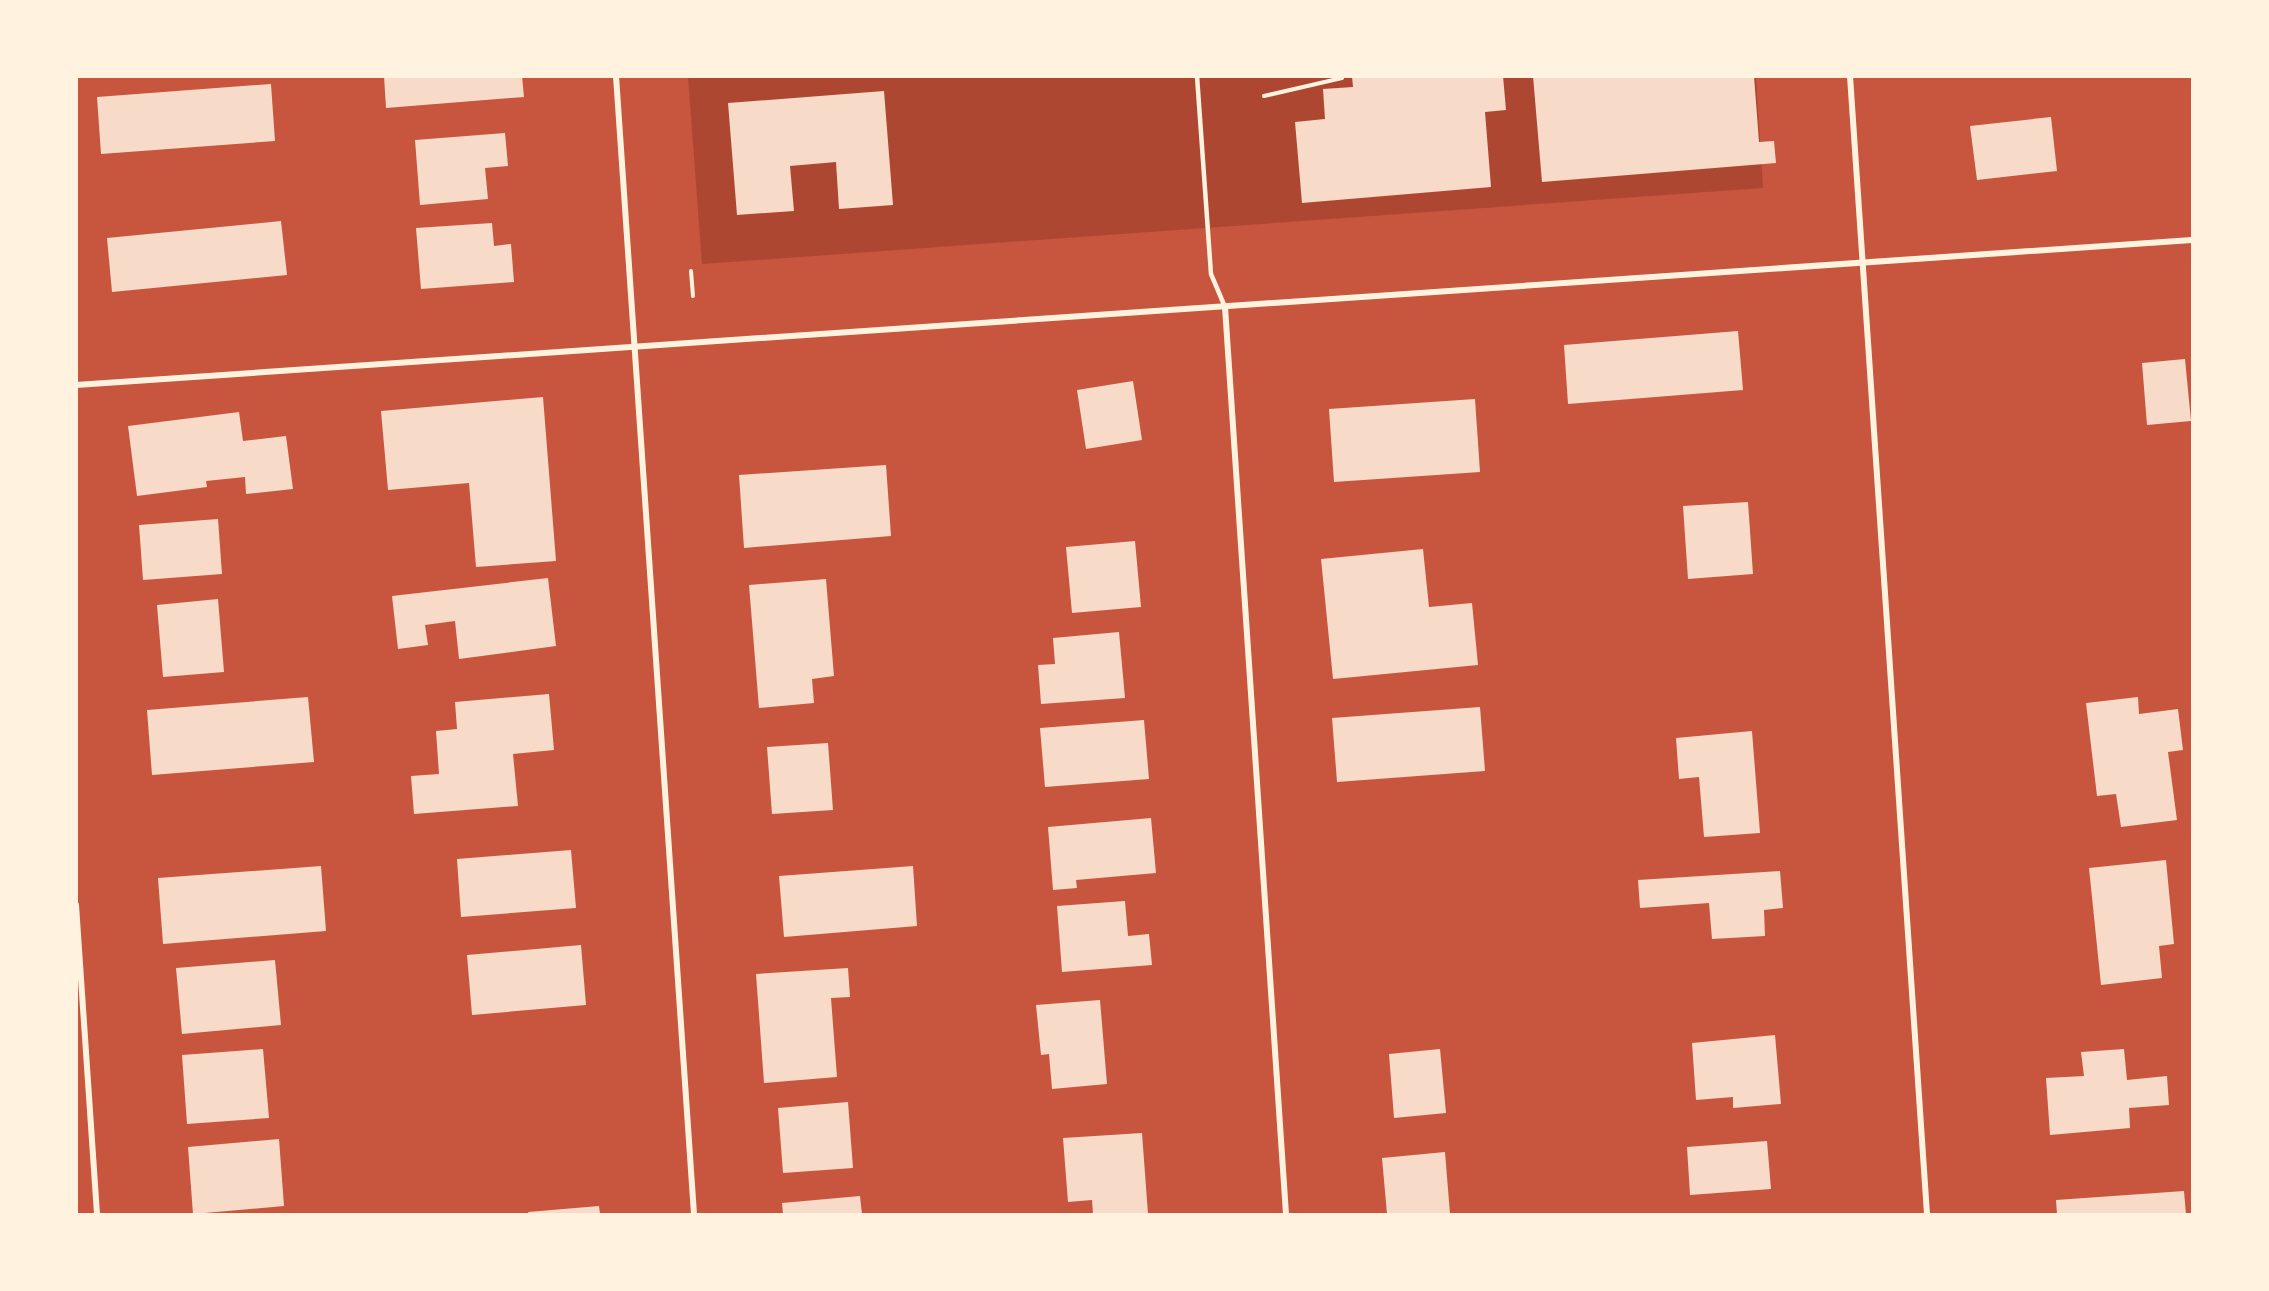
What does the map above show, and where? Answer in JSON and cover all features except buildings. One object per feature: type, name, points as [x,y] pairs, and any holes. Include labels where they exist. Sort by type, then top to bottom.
[{"type":"street","points":[[616,76],[694,1215]]},
{"type":"street","points":[[1850,76],[1927,1215]]},
{"type":"street","points":[[76,385],[2193,240]]},
{"type":"street","points":[[1225,307],[1286,1215]]},
{"type":"street","points":[[76,906],[97,1215]]},
{"type":"lane","points":[[1197,76],[1210,274],[1225,307]]},
{"type":"path","points":[[1264,96],[1312,86],[1342,78],[1341,76]]},
{"type":"path","points":[[691,271],[693,296]]},
{"type":"shaded area","points":[[688,77],[1756,77],[1763,188],[702,264]]}]
